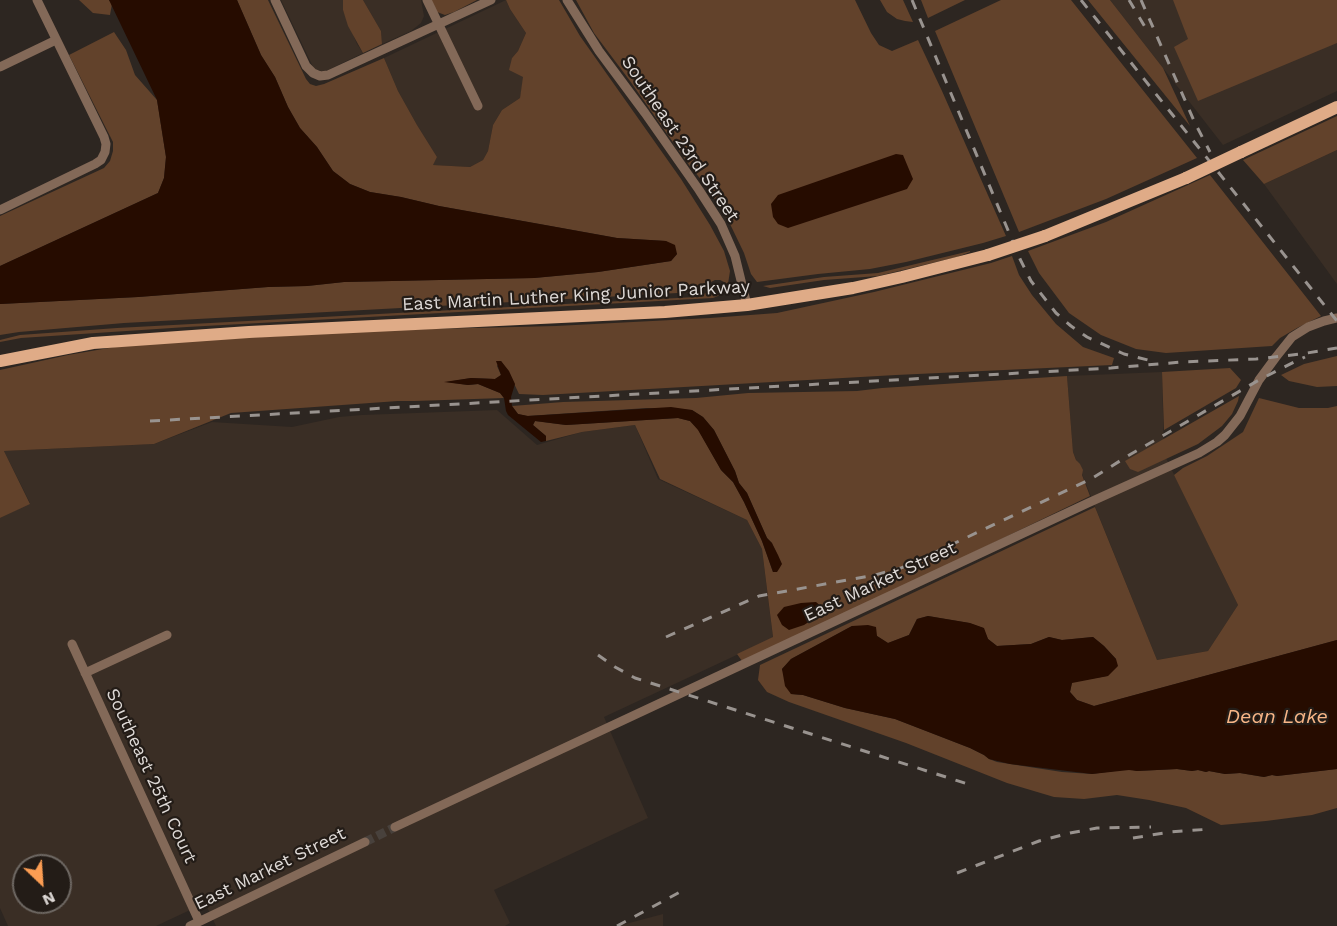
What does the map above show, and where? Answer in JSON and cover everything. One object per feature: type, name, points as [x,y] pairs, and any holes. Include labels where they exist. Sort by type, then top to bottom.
[{"type":"main road","name":"East Martin Luther King Junior Parkway","points":[[0,361],[104,342],[249,332],[665,312],[747,305],[853,288],[902,278],[988,255],[1045,236],[1186,178],[1337,107]]},
{"type":"street","points":[[0,210],[95,164],[105,152],[104,137],[37,0]]},
{"type":"street","points":[[275,0],[306,66],[320,76],[328,75],[491,0]]},
{"type":"street","points":[[427,0],[478,106]]},
{"type":"street","name":"Southeast 23rd Street","points":[[567,0],[598,51],[645,113],[721,224],[735,256],[747,305]]},
{"type":"street","points":[[0,67],[56,40]]},
{"type":"street","name":"East Market Street","points":[[395,827],[1199,453],[1225,435],[1240,416],[1259,380],[1292,337],[1308,327],[1337,318]]},
{"type":"street","points":[[85,673],[167,635]]},
{"type":"street","name":"Southeast 25th Court","points":[[72,644],[195,924]]},
{"type":"street","name":"East Market Street","points":[[195,924],[365,842]]},
{"type":"shaded area","points":[[79,0],[109,0],[112,4],[110,15],[93,13]]},
{"type":"shaded area","points":[[237,0],[268,0],[310,84],[316,86],[324,84],[384,58],[398,91],[437,157],[433,165],[470,167],[483,160],[488,151],[493,125],[502,110],[520,98],[523,77],[509,70],[512,58],[518,51],[526,33],[506,0],[559,0],[580,36],[681,179],[710,225],[724,251],[730,271],[728,284],[715,280],[711,282],[710,287],[696,292],[124,323],[0,335],[0,304],[138,297],[344,282],[534,278],[598,272],[671,261],[677,254],[666,241],[617,238],[439,206],[370,192],[350,184],[333,171],[317,147],[300,128],[275,77],[261,55]]},
{"type":"shaded area","points":[[281,0],[343,0],[343,10],[363,53],[326,71],[314,69]]},
{"type":"shaded area","points":[[343,0],[363,0],[381,31],[382,44],[363,53],[348,26],[343,10]]},
{"type":"shaded area","points":[[363,0],[421,0],[424,16],[421,23],[411,31],[382,44],[381,31]]},
{"type":"shaded area","points":[[431,0],[477,0],[445,15],[437,12]]},
{"type":"shaded area","points":[[506,0],[526,33],[518,51],[512,58],[524,77],[520,98],[502,110],[493,125],[488,151],[483,160],[470,167],[432,165],[437,157],[398,91],[384,58]]},
{"type":"shaded area","points":[[576,0],[855,0],[879,45],[892,51],[918,40],[1006,236],[870,269],[757,282],[751,274],[730,224],[708,188],[594,33]]},
{"type":"shaded area","points":[[880,0],[903,0],[913,22],[897,19],[887,12]]},
{"type":"shaded area","points":[[921,0],[965,0],[928,18]]},
{"type":"shaded area","points":[[1001,0],[1071,0],[1197,158],[1106,199],[1019,232],[935,31]]},
{"type":"shaded area","points":[[1088,0],[1110,0],[1163,68],[1190,126]]},
{"type":"shaded area","points":[[1110,0],[1337,0],[1337,91],[1223,145]]},
{"type":"shaded area","points":[[1173,0],[1337,0],[1337,43],[1198,101],[1174,47],[1188,39]]},
{"type":"shaded area","points":[[114,32],[126,50],[135,75],[157,100],[166,157],[164,178],[158,193],[0,266],[0,216],[104,168],[110,161],[113,142],[69,55]]},
{"type":"shaded area","points":[[1337,116],[1337,150],[1264,184],[1243,160]]},
{"type":"shaded area","points":[[1337,150],[1337,284],[1264,184]]},
{"type":"shaded area","points":[[1210,175],[1321,316],[1280,338],[1272,346],[1166,353],[1136,349],[1101,335],[1069,313],[1039,273],[1028,251],[1106,222]]},
{"type":"shaded area","points":[[970,251],[957,257],[878,276],[824,280],[770,288],[763,286],[824,277],[878,273]]},
{"type":"shaded area","points":[[1012,256],[1019,275],[1056,324],[1083,347],[1114,358],[1112,365],[543,395],[519,394],[501,361],[497,366],[501,375],[495,379],[471,378],[447,382],[478,384],[500,393],[504,398],[398,401],[231,413],[154,444],[4,451],[30,504],[0,518],[0,370],[132,344],[390,330],[556,326],[777,313],[874,292]]},
{"type":"shaded area","points":[[725,290],[713,298],[187,327],[21,338],[0,342],[0,340],[20,335],[117,328],[696,297],[711,291]]},
{"type":"shaded area","points":[[1337,356],[1337,386],[1317,387],[1289,381],[1281,375],[1304,364]]},
{"type":"shaded area","points":[[1230,368],[1241,380],[1236,388],[1164,430],[1162,372]]},
{"type":"shaded area","points":[[1162,372],[1164,454],[1238,605],[1208,651],[1157,660],[1073,452],[1067,376]]},
{"type":"shaded area","points":[[1067,376],[1073,452],[1083,470],[1082,475],[1090,496],[742,661],[737,654],[773,637],[762,549],[747,520],[660,479],[635,425],[582,432],[546,441],[546,436],[533,425],[535,421],[566,425],[678,418],[690,421],[698,429],[721,470],[733,482],[744,502],[773,572],[772,543],[767,538],[747,493],[739,483],[714,430],[703,417],[692,410],[647,408],[527,416],[518,414],[512,406],[696,398],[748,393],[857,391]]},
{"type":"shaded area","points":[[1239,396],[1232,414],[1222,426],[1198,444],[1138,472],[1130,469],[1125,461]]},
{"type":"shaded area","points":[[1259,398],[1299,408],[1337,406],[1337,640],[1094,706],[1077,700],[1070,692],[1072,682],[1107,676],[1116,659],[1093,637],[1062,640],[1049,637],[1031,644],[997,646],[988,639],[983,628],[969,623],[928,616],[917,619],[909,635],[888,643],[852,626],[791,659],[782,669],[791,694],[803,695],[845,708],[895,719],[970,748],[997,762],[1092,774],[1129,769],[1137,771],[1177,769],[1264,777],[1337,769],[1337,808],[1312,815],[1221,825],[1186,808],[1149,800],[1117,795],[1084,799],[1054,797],[1007,783],[906,743],[789,702],[767,692],[758,680],[760,665],[1095,507],[1157,660],[1208,651],[1238,605],[1174,475],[1243,432]]},
{"type":"shaded area","points":[[497,410],[537,445],[582,432],[635,425],[658,479],[747,520],[762,549],[773,638],[604,717],[648,818],[494,890],[510,923],[505,926],[216,926],[205,903],[156,926],[8,926],[0,908],[0,518],[30,503],[4,451],[154,444],[212,422],[292,427],[339,417]]},
{"type":"shaded area","points":[[663,914],[663,926],[618,926]]},
{"type":"water","points":[[109,0],[237,0],[261,55],[275,77],[300,128],[317,147],[333,171],[350,184],[370,192],[439,206],[617,238],[666,241],[675,245],[677,254],[671,261],[598,272],[534,278],[344,282],[138,297],[0,304],[0,266],[158,193],[164,178],[166,157],[157,100]]},
{"type":"water","points":[[896,154],[903,155],[913,179],[907,189],[788,228],[778,224],[773,217],[771,204],[778,195]]},
{"type":"water","points":[[496,361],[501,361],[515,384],[511,397],[512,406],[518,414],[528,416],[671,407],[692,410],[703,417],[714,430],[739,483],[747,493],[767,538],[778,555],[782,564],[777,572],[773,572],[762,541],[733,482],[721,470],[698,430],[690,421],[678,418],[566,425],[535,421],[533,425],[546,436],[546,441],[541,442],[508,415],[504,398],[500,393],[478,384],[444,382],[471,378],[495,379],[501,375]]},
{"type":"water","points":[[816,602],[823,608],[818,616],[804,625],[789,630],[782,625],[777,615],[784,607]]},
{"type":"water","name":"Dean Lake","points":[[928,616],[970,623],[984,628],[988,639],[997,646],[1031,644],[1049,637],[1062,640],[1093,637],[1116,659],[1118,666],[1108,676],[1072,683],[1070,692],[1077,700],[1094,706],[1337,640],[1337,769],[1264,777],[1177,769],[1129,770],[1092,774],[1010,764],[989,759],[970,748],[895,719],[845,708],[803,695],[791,694],[785,686],[782,669],[791,659],[852,626],[876,627],[877,636],[888,643],[909,635],[917,619]]},
{"type":"tunnel","points":[[365,842],[395,827]]},
{"type":"railway","points":[[912,0],[1031,281],[1056,313],[1087,337],[1124,354],[1152,361]]},
{"type":"railway","points":[[1081,0],[1337,321]]},
{"type":"railway","points":[[1129,0],[1145,27]]},
{"type":"railway","points":[[1141,0],[1210,152]]},
{"type":"railway","points":[[150,421],[1111,368],[1256,359],[1337,348]]},
{"type":"railway","points":[[666,637],[759,596],[875,575],[901,568],[1091,479],[1259,380],[1305,357]]},
{"type":"railway","points":[[598,655],[635,678],[971,785]]},
{"type":"railway","points":[[957,873],[1039,841],[1070,833],[1097,828],[1151,827]]},
{"type":"railway","points":[[1133,838],[1211,829]]},
{"type":"railway","points":[[617,926],[680,892]]}]
